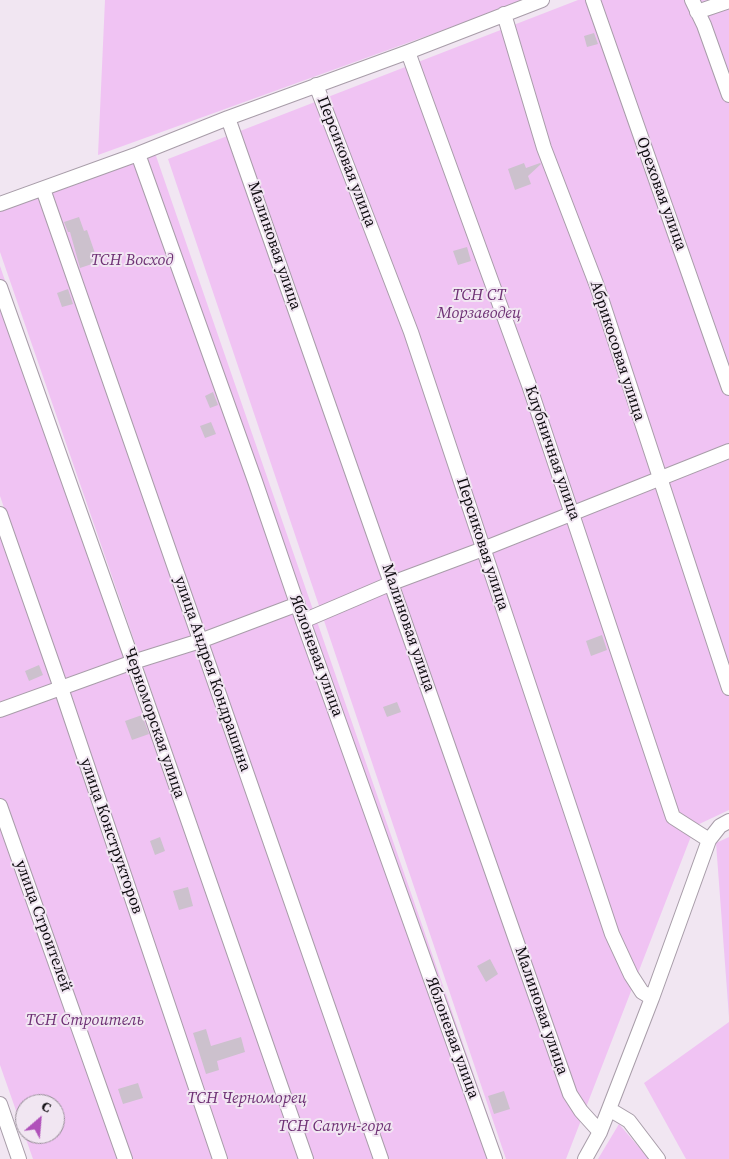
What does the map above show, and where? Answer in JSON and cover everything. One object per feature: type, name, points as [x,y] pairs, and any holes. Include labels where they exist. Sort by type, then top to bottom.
[{"type":"street","points":[[0,204],[138,154],[228,118],[408,52],[542,0]]},
{"type":"street","name":"Ореховая улица","points":[[593,0],[729,388]]},
{"type":"street","points":[[729,1],[694,6],[729,95]]},
{"type":"street","name":"Абрикосовая улица","points":[[504,14],[544,148],[597,286],[658,478],[729,688]]},
{"type":"street","name":"Клубничная улица","points":[[408,52],[529,386],[673,817],[709,840]]},
{"type":"street","name":"Персиковая улица","points":[[316,85],[411,332],[612,934],[631,976],[642,992],[652,998]]},
{"type":"street","name":"Малиновая улица","points":[[228,118],[570,1094],[581,1111],[600,1132]]},
{"type":"street","name":"Яблоневая улица","points":[[138,154],[495,1159]]},
{"type":"street","name":"улица Андрея Кондрашина","points":[[43,189],[381,1159]]},
{"type":"street","name":"Черноморская улица","points":[[0,287],[306,1159]]},
{"type":"street","points":[[303,621],[392,582],[483,549],[729,451]]},
{"type":"street","name":"улица Конструкторов","points":[[0,514],[61,688],[220,1159]]},
{"type":"street","points":[[0,710],[133,662],[200,641],[298,604]]},
{"type":"street","name":"улица Строителей","points":[[0,806],[125,1159]]},
{"type":"street","points":[[585,1159],[600,1132],[609,1109],[652,998],[709,840],[720,826],[729,821]]},
{"type":"street","points":[[0,1104],[19,1159]]},
{"type":"street","points":[[609,1109],[629,1121],[658,1159]]},
{"type":"green space","points":[[105,0],[526,0],[98,155]]},
{"type":"green space","name":"ТСН СТ Морзаводец","points":[[578,0],[729,0],[729,810],[695,826],[566,1159],[506,1159],[168,159]]},
{"type":"green space","name":"ТСН Восход","points":[[155,153],[503,1159],[386,1159],[49,194]]},
{"type":"green space","name":"ТСН Сапун-гора","points":[[43,193],[379,1159],[313,1159],[0,252],[0,209]]},
{"type":"green space","name":"ТСН Черноморец","points":[[0,266],[308,1159],[228,1159],[0,496]]},
{"type":"green space","name":"ТСН Строитель","points":[[0,508],[223,1159],[33,1159],[28,1144],[65,1144],[65,1094],[15,1094],[15,1108],[0,1065]]},
{"type":"green space","points":[[729,837],[729,1017],[716,843]]},
{"type":"green space","points":[[729,1022],[729,1159],[686,1159],[644,1083]]},
{"type":"green space","points":[[619,1124],[649,1159],[598,1159]]},
{"type":"building","points":[[594,33],[598,44],[587,47],[584,36]]},
{"type":"building","points":[[524,163],[526,168],[541,164],[528,176],[531,184],[515,190],[508,169]]},
{"type":"building","points":[[79,217],[84,231],[87,230],[98,262],[80,268],[70,232],[68,232],[64,222]]},
{"type":"building","points":[[467,247],[471,261],[458,265],[453,251]]},
{"type":"building","points":[[68,289],[73,304],[62,307],[57,293]]},
{"type":"building","points":[[213,392],[218,405],[210,408],[205,396]]},
{"type":"building","points":[[211,422],[216,434],[205,438],[200,426]]},
{"type":"building","points":[[602,635],[607,650],[591,656],[586,641]]},
{"type":"building","points":[[39,665],[43,675],[29,681],[25,671]]},
{"type":"building","points":[[397,702],[401,712],[387,717],[383,707]]},
{"type":"building","points":[[142,715],[149,734],[132,740],[125,721]]},
{"type":"building","points":[[160,837],[165,851],[155,855],[150,841]]},
{"type":"building","points":[[188,887],[193,906],[179,910],[173,891]]},
{"type":"building","points":[[490,959],[498,974],[486,982],[477,966]]},
{"type":"building","points":[[206,1029],[211,1046],[241,1037],[245,1052],[217,1061],[219,1070],[206,1074],[193,1033]]},
{"type":"building","points":[[138,1083],[143,1098],[123,1104],[118,1089]]},
{"type":"building","points":[[504,1091],[510,1109],[494,1114],[488,1096]]}]
